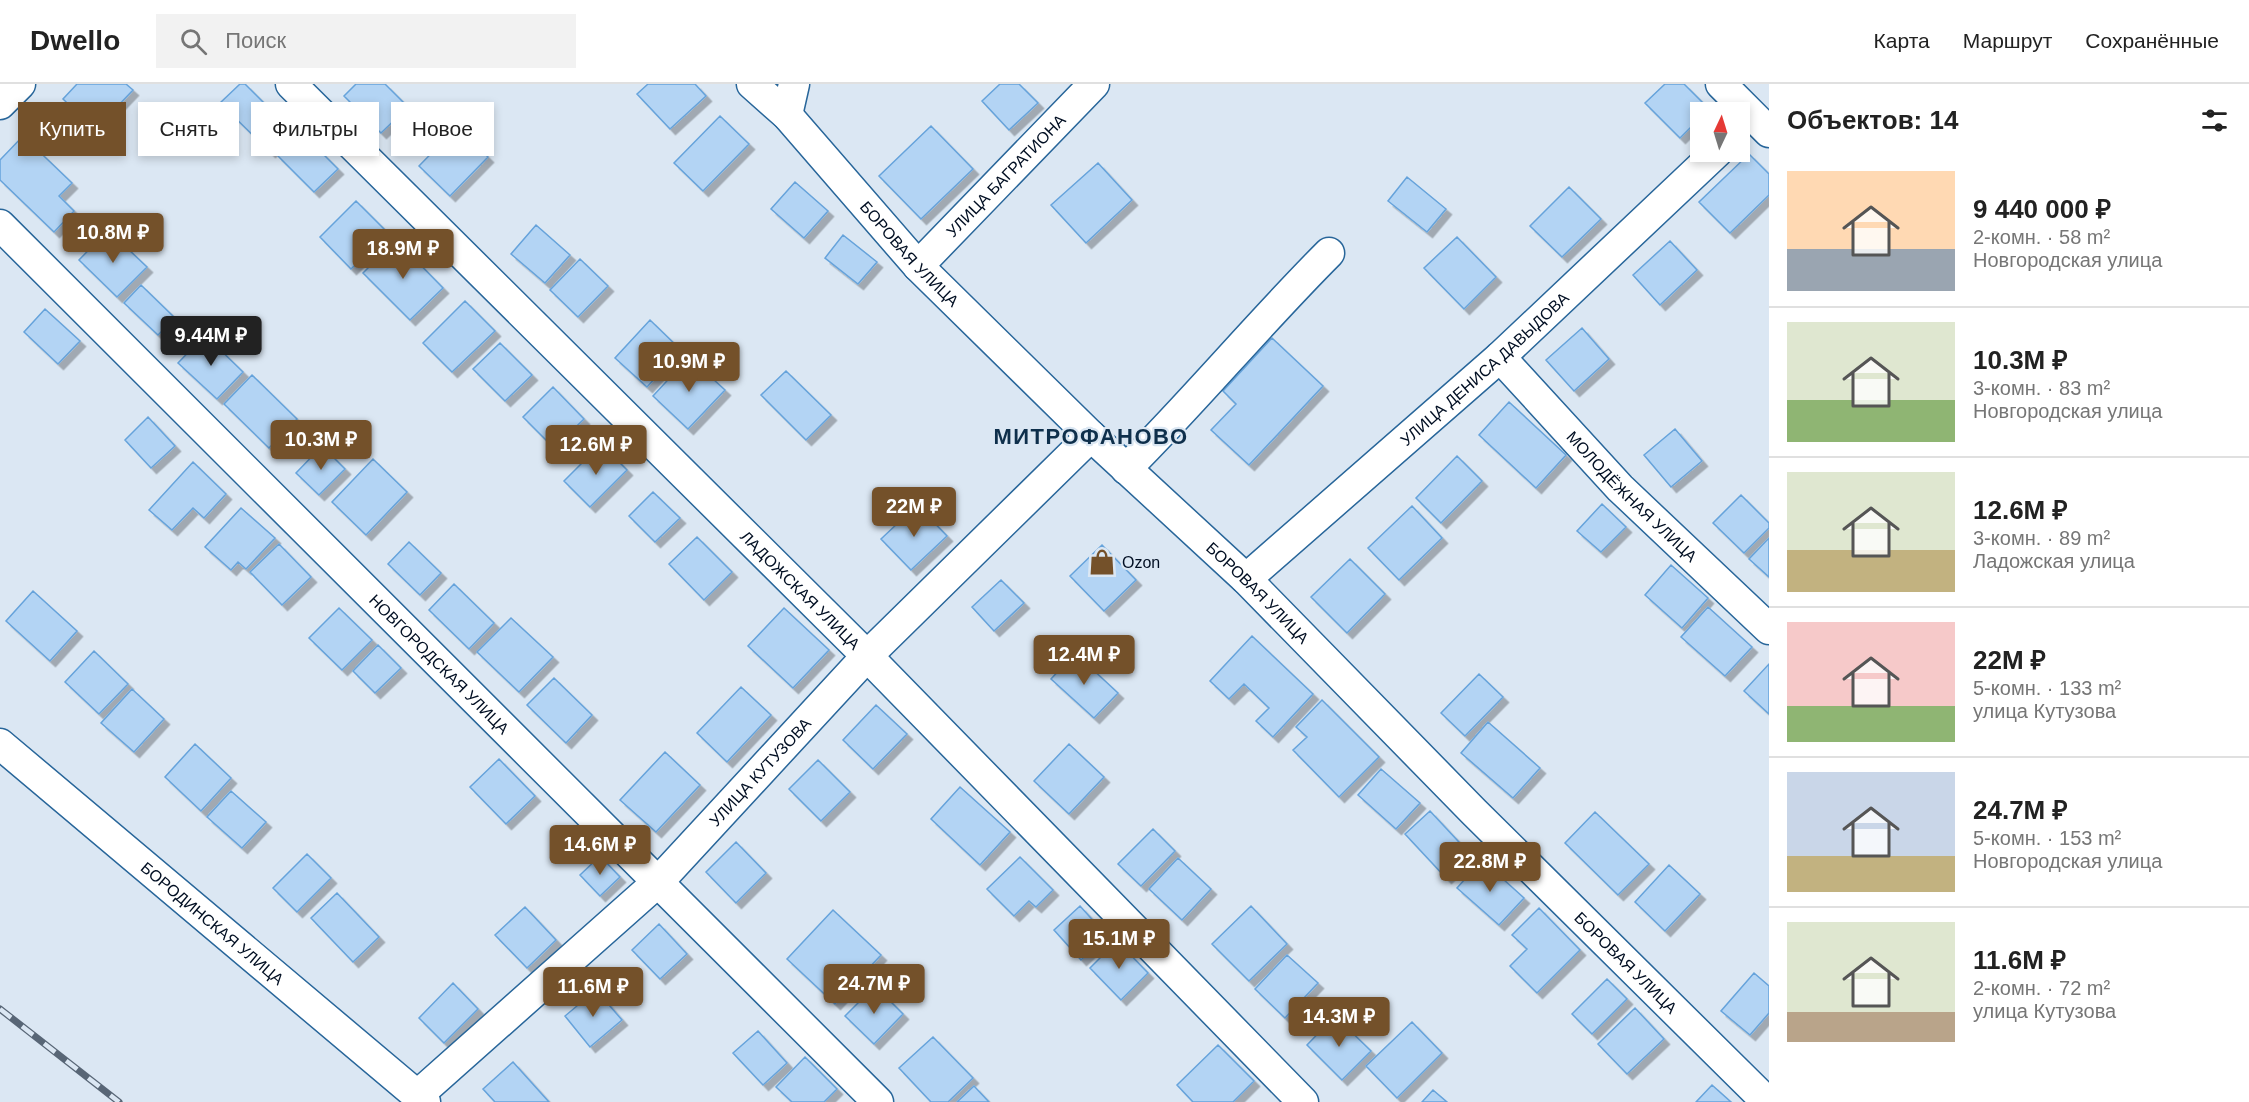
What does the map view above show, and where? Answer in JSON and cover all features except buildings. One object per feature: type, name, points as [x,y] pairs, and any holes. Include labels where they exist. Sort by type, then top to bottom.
[{"type":"street","points":[[0,104],[20,84]]},
{"type":"street","name":"ЛАДОЖСКАЯ УЛИЦА","points":[[291,84],[867,656],[1303,1102]]},
{"type":"street","name":"БОРОВАЯ УЛИЦА","points":[[752,84],[787,116],[918,266],[1091,436],[1246,579],[1474,812],[1767,1102]]},
{"type":"street","points":[[787,116],[794,84]]},
{"type":"street","name":"УЛИЦА БАГРАТИОНА","points":[[918,266],[1094,84]]},
{"type":"street","points":[[1721,84],[1758,120]]},
{"type":"street","name":"УЛИЦА ДЕНИСА ДАВЫДОВА","points":[[1246,579],[1500,357],[1706,162]]},
{"type":"street","name":"НОВГОРОДСКАЯ УЛИЦА","points":[[0,225],[878,1102]]},
{"type":"street","points":[[1126,469],[1191,404],[1264,318],[1329,253]]},
{"type":"street","name":"МОЛОДЁЖНАЯ УЛИЦА","points":[[1500,357],[1620,488],[1769,629]]},
{"type":"street","name":"УЛИЦА КУТУЗОВА","points":[[422,1098],[659,881],[867,656],[1091,436]]},
{"type":"street","name":"БОРОДИНСКАЯ УЛИЦА","points":[[0,744],[422,1098]]},
{"type":"railway","points":[[0,1009],[119,1102]]},
{"type":"place","name":"Ozon","points":[[1102,562]]},
{"type":"district","name":"МИТРОФАНОВО","points":[[1091,436]]}]
